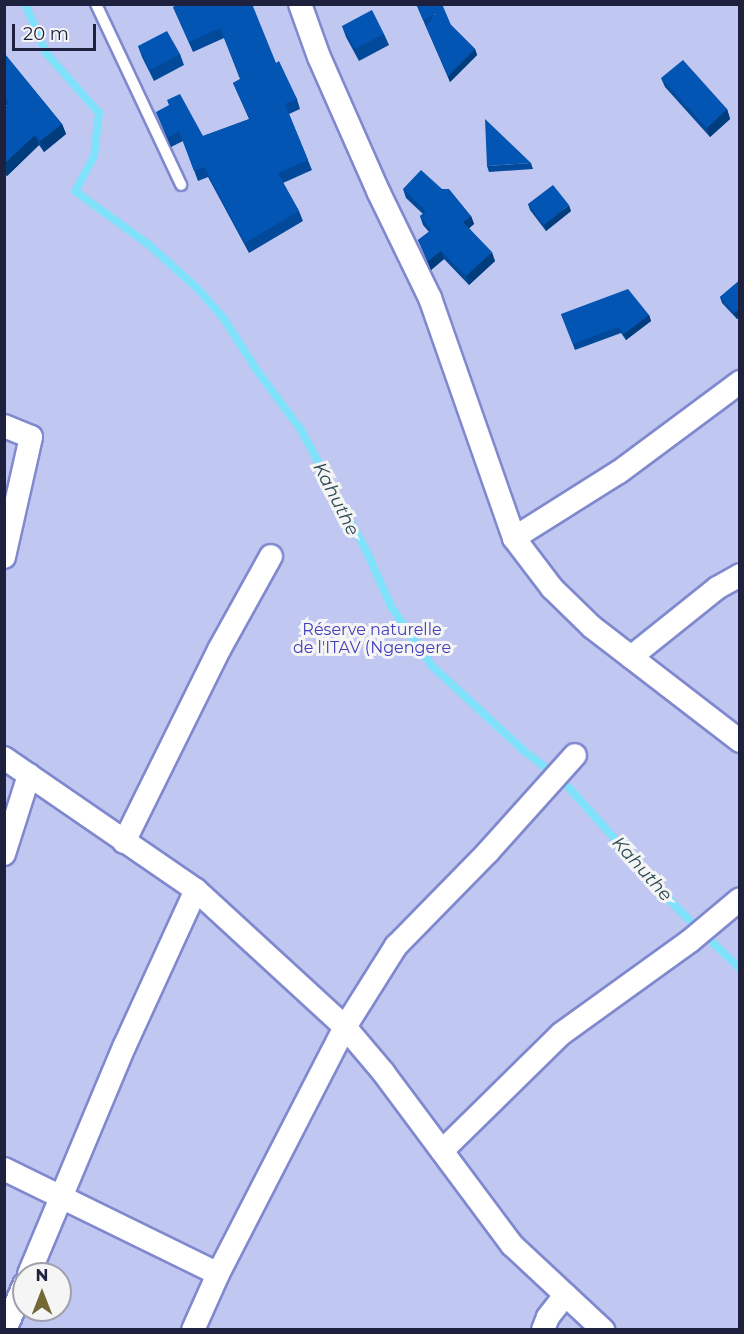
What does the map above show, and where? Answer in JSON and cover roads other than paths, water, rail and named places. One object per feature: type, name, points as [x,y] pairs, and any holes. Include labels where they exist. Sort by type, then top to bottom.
[{"type":"street","points":[[300,4],[333,89],[430,298],[514,538],[552,588],[592,627],[740,741]]},
{"type":"street","points":[[514,538],[619,472],[740,382]]},
{"type":"street","points":[[4,426],[31,437],[4,557]]},
{"type":"street","points":[[124,842],[220,648],[271,556]]},
{"type":"street","points":[[631,657],[717,588],[740,575]]},
{"type":"street","points":[[193,1329],[218,1274],[345,1027],[396,946],[480,860],[575,755]]},
{"type":"street","points":[[4,758],[196,890],[345,1027],[512,1245],[603,1329]]},
{"type":"street","points":[[4,854],[29,775]]},
{"type":"street","points":[[34,1262],[125,1045],[196,890]]},
{"type":"street","points":[[442,1151],[561,1035],[690,941],[740,899]]},
{"type":"street","points":[[4,1169],[218,1274]]},
{"type":"street","points":[[543,1329],[548,1317],[565,1295]]},
{"type":"street","points":[[4,1329],[12,1311]]},
{"type":"lane","points":[[96,4],[181,185]]},
{"type":"waterway","name":"Kahuthe","points":[[25,4],[46,53],[99,113],[94,156],[75,191],[148,244],[198,289],[224,319],[256,369],[301,430],[366,550],[392,608],[432,666],[524,751],[561,779],[680,911],[740,969]]},
{"type":"park label","name":"Réserve naturelle de l'ITAV (Ngengere","points":[[372,639]]}]
